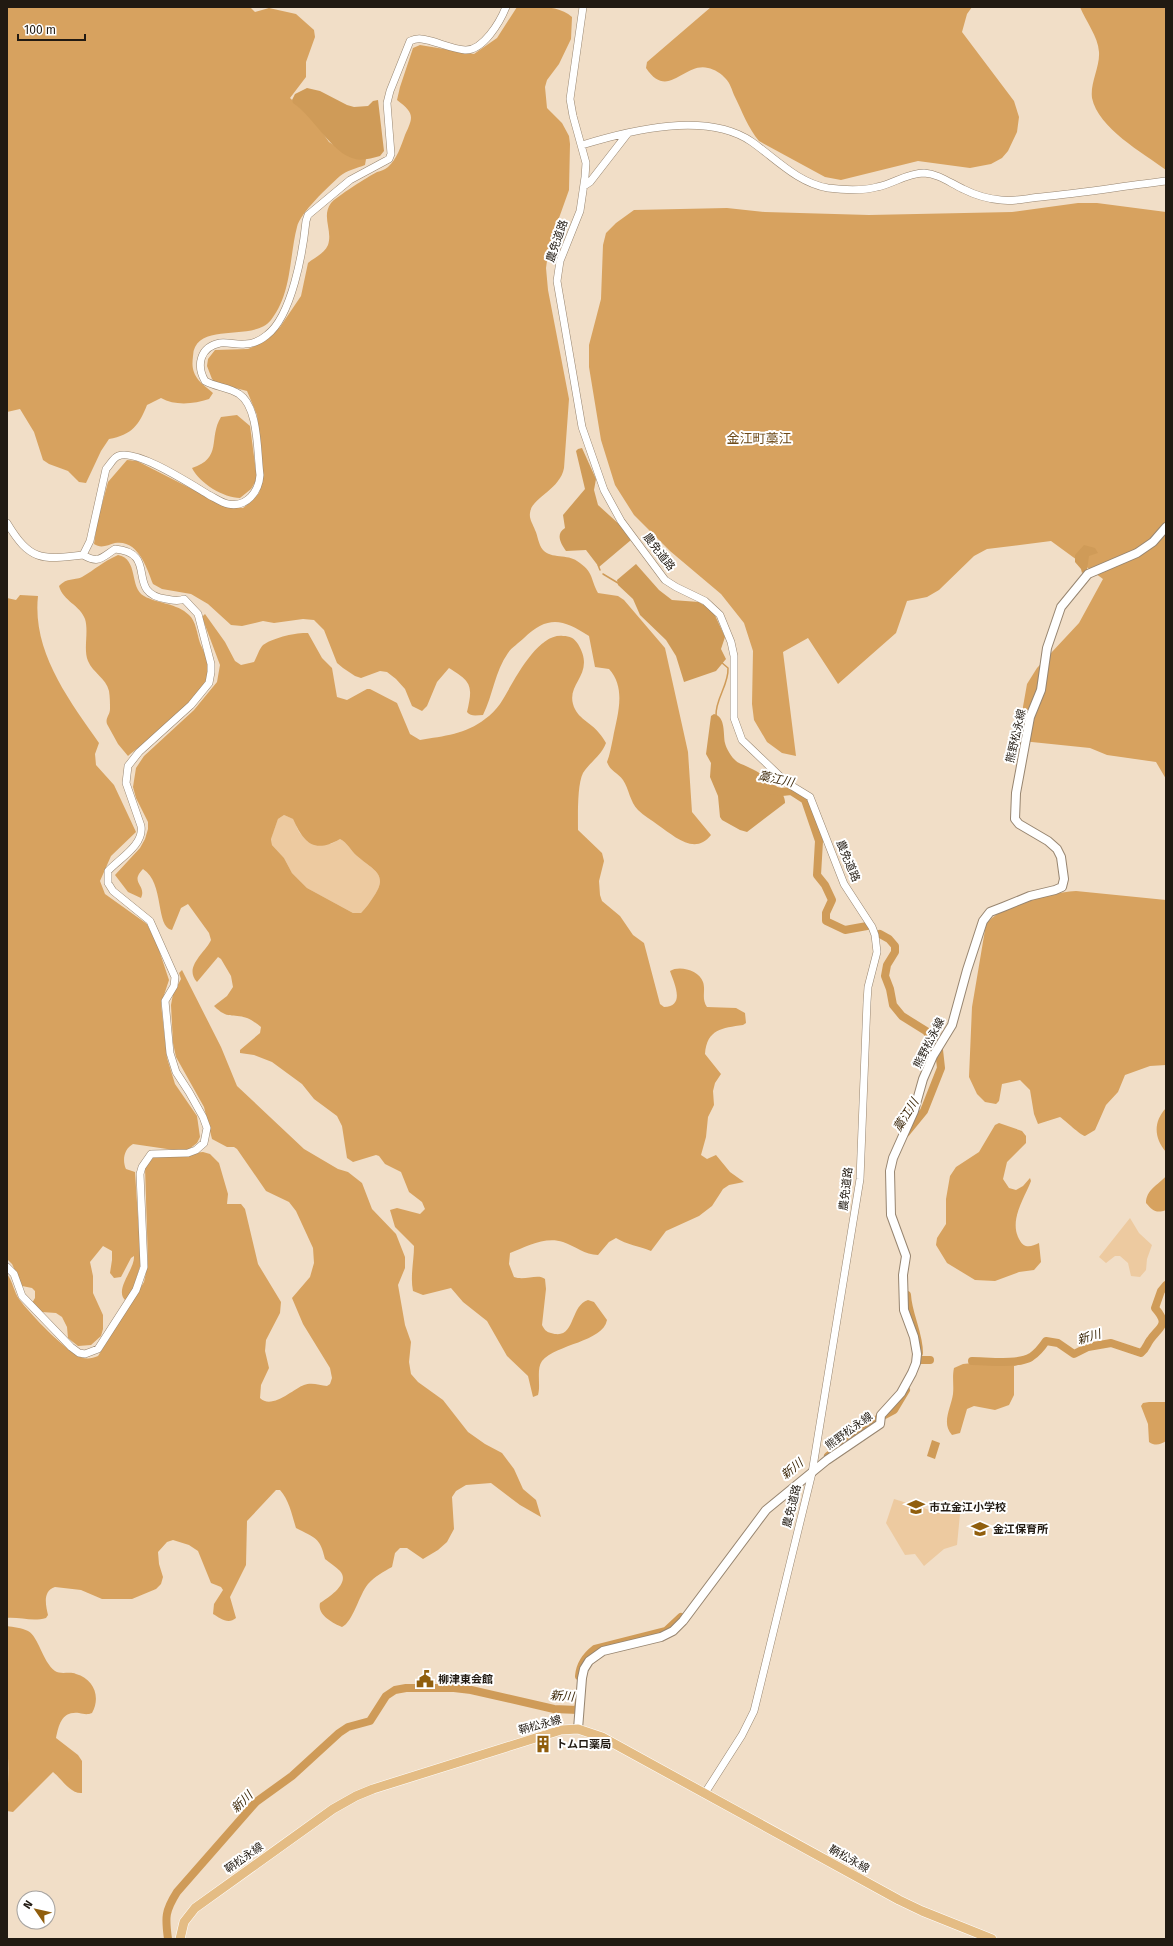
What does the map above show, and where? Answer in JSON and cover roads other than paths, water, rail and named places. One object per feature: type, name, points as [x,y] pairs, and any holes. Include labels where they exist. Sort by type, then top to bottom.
[{"type":"main road","name":"熊野松永線","points":[[578,1729],[582,1678],[584,1669],[589,1661],[603,1651],[661,1637],[673,1631],[683,1622],[766,1510],[813,1468],[880,1424],[881,1418],[901,1392],[914,1368],[917,1354],[914,1337],[904,1310],[903,1276],[906,1256],[891,1215],[890,1172],[897,1147],[914,1111],[923,1079],[938,1048],[952,1025],[967,970],[983,921],[990,912],[1003,906],[1030,896],[1062,887],[1064,879],[1061,857],[1057,849],[1048,841],[1019,824],[1015,819],[1017,786],[1030,717],[1040,690],[1047,648],[1061,607],[1088,574],[1137,553],[1153,542],[1166,527]]},
{"type":"main road","name":"鞆松永線","points":[[180,1939],[184,1922],[195,1908],[333,1810],[356,1796],[385,1785],[555,1732],[578,1729],[602,1736],[899,1900],[922,1911],[992,1939]]},
{"type":"street","points":[[83,555],[90,541],[106,470],[118,456],[132,455],[149,461],[229,504],[245,501],[253,496],[260,483],[260,475],[253,412],[244,398],[238,393],[205,381],[200,368],[202,356],[210,347],[220,343],[245,344],[259,340],[273,329],[294,288],[308,215],[350,180],[389,158],[391,154],[387,103],[390,91],[410,41],[420,38],[464,50],[478,47],[488,36],[506,7]]},
{"type":"street","name":"農免道路","points":[[583,7],[570,99],[573,116],[586,163],[584,186],[580,211],[560,261],[557,281],[582,427],[604,490],[621,521],[656,570],[665,580],[705,601],[720,614],[731,642],[734,656],[734,718],[742,740],[787,783],[810,797],[844,884],[872,927],[877,940],[877,952],[868,987],[860,1179],[813,1468],[754,1711],[745,1730],[705,1793]]},
{"type":"street","points":[[582,145],[628,133],[661,128],[691,126],[720,129],[743,136],[799,178],[828,188],[861,190],[877,188],[915,173],[925,173],[943,178],[975,194],[1002,201],[1166,181]]},
{"type":"street","points":[[584,186],[590,182],[628,133]]},
{"type":"street","points":[[7,523],[29,551],[41,558],[83,555],[91,560],[100,560],[115,549],[130,552],[141,564],[143,584],[148,592],[156,598],[179,602],[184,599],[198,614],[211,664],[209,683],[202,694],[180,718],[139,752],[128,766],[126,783],[142,833],[137,843],[108,871],[108,883],[113,891],[150,921],[175,977],[174,986],[165,1001],[170,1052],[176,1072],[204,1117],[207,1128],[204,1142],[196,1150],[188,1153],[151,1154],[142,1167],[140,1174],[144,1267],[136,1290],[98,1349],[85,1354],[79,1353],[72,1347],[22,1296],[14,1274],[7,1266]]},
{"type":"waterway","points":[[598,565],[600,570]]},
{"type":"waterway","points":[[603,574],[618,583]]},
{"type":"waterway","points":[[716,716],[716,710],[728,674],[728,668],[721,662]]},
{"type":"waterway","name":"藁江川","points":[[771,790],[782,792],[791,791],[805,800],[819,841],[817,875],[825,885],[832,900],[826,913],[826,921],[845,930],[867,926]]},
{"type":"waterway","name":"藁江川","points":[[880,934],[889,939],[895,946],[895,952],[887,965],[885,976],[890,989],[893,1005],[902,1016],[926,1031],[939,1050],[941,1068],[924,1111],[906,1133]]},
{"type":"waterway","name":"新川","points":[[972,1361],[1019,1361],[1031,1357],[1046,1341],[1058,1343],[1074,1354],[1088,1347],[1111,1343],[1141,1353],[1162,1325],[1162,1318],[1155,1308],[1161,1291],[1166,1285]]},
{"type":"waterway","name":"藁江川","points":[[907,1295],[909,1310],[919,1346],[919,1353]]},
{"type":"waterway","name":"新川","points":[[920,1360],[930,1360]]},
{"type":"waterway","name":"新川","points":[[828,1456],[879,1418],[894,1410],[906,1390]]},
{"type":"waterway","name":"新川","points":[[579,1676],[584,1661],[595,1649],[666,1631],[681,1617]]},
{"type":"waterway","name":"新川","points":[[168,1939],[166,1919],[170,1904],[177,1892],[256,1802],[292,1776],[339,1733],[348,1727],[370,1721],[386,1696],[395,1690],[406,1688],[454,1688],[471,1690],[554,1709],[578,1710],[579,1701]]},
{"type":"place","name":"市立金江小学校","points":[[916,1507]]},
{"type":"place","name":"金江保育所","points":[[980,1529]]},
{"type":"place","name":"柳津東会館","points":[[425,1679]]},
{"type":"place","name":"トムロ薬局","points":[[543,1744]]},
{"type":"district","name":"金江町藁江","points":[[759,438]]}]
